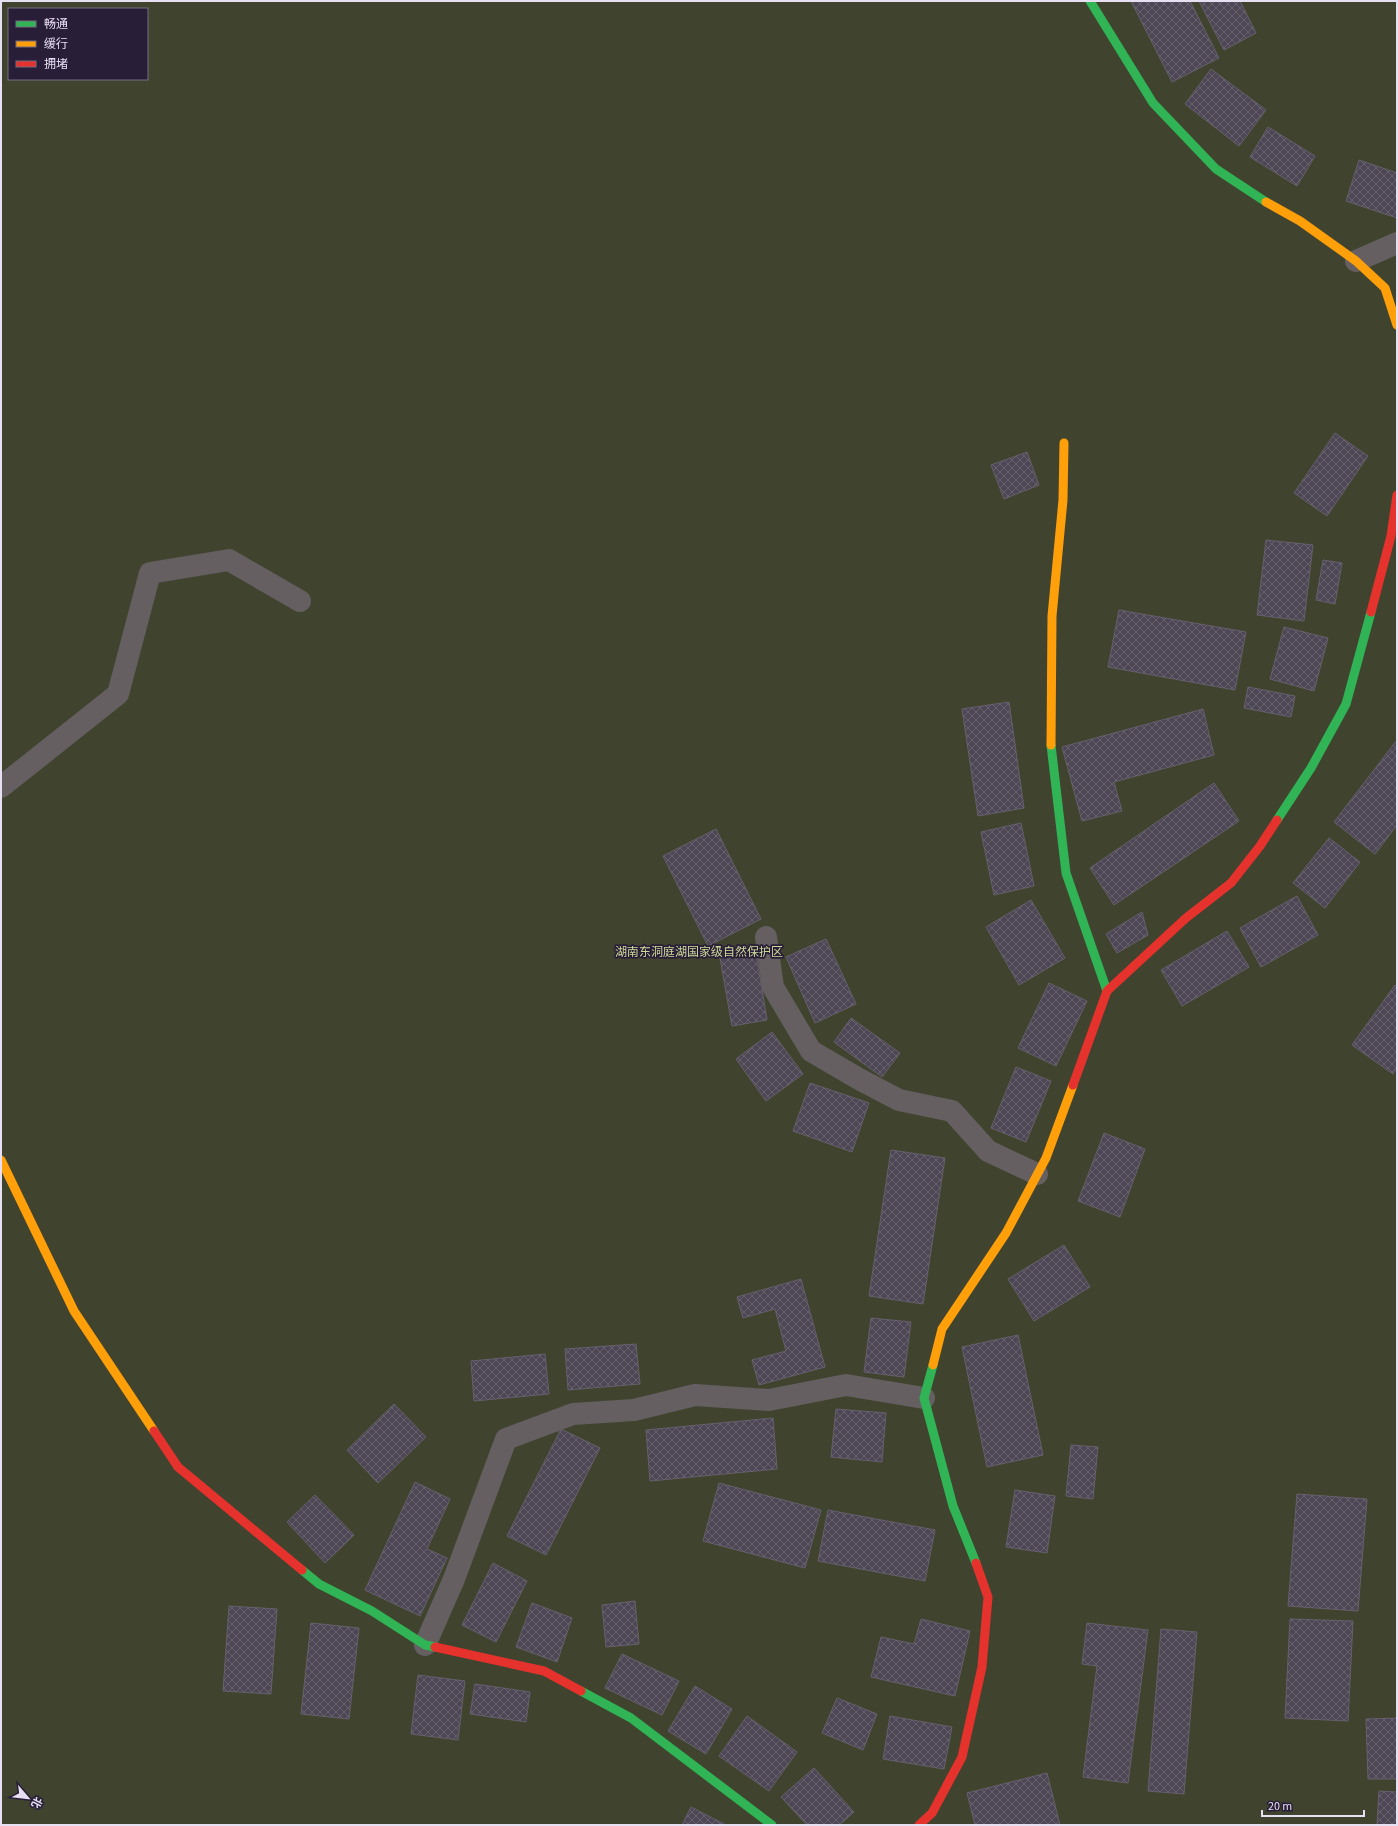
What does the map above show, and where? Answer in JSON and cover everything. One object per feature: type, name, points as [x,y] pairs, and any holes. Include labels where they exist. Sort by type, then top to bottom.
[{"type":"street","points":[[1090,1],[1154,104],[1216,169],[1253,195],[1300,221],[1356,261],[1384,288],[1397,325]]},
{"type":"street","points":[[1356,261],[1397,243]]},
{"type":"street","points":[[1064,443],[1063,500],[1052,616],[1050,739],[1066,873],[1107,991]]},
{"type":"street","points":[[919,1825],[932,1813],[962,1757],[982,1667],[988,1597],[972,1551],[953,1506],[924,1398],[942,1329],[1006,1233],[1046,1158],[1107,991],[1186,918],[1231,883],[1260,846],[1312,768],[1346,704],[1391,536],[1397,495]]},
{"type":"street","points":[[1,787],[118,694],[150,573],[229,560],[300,601]]},
{"type":"street","points":[[766,937],[773,987],[811,1051],[858,1079],[899,1100],[952,1111],[988,1151],[1037,1174]]},
{"type":"street","points":[[1,1160],[74,1311],[178,1467],[319,1584],[372,1611],[425,1645],[544,1671],[631,1718],[772,1825]]},
{"type":"street","points":[[425,1645],[454,1580],[506,1439],[573,1414],[634,1410],[696,1396],[769,1400],[846,1385],[924,1398]]},
{"type":"green space","name":"湖南东洞庭湖国家级自然保护区","points":[[1,1],[1397,1],[1397,1825],[1,1825]]},
{"type":"building","points":[[1131,1],[1190,1],[1219,58],[1172,82]]},
{"type":"building","points":[[1199,1],[1240,1],[1256,33],[1224,50]]},
{"type":"building","points":[[1211,69],[1266,110],[1239,146],[1185,104]]},
{"type":"building","points":[[1268,127],[1315,156],[1297,186],[1250,157]]},
{"type":"building","points":[[1359,160],[1397,173],[1397,218],[1346,201]]},
{"type":"building","points":[[1335,433],[1368,456],[1327,516],[1294,493]]},
{"type":"building","points":[[1027,452],[1039,485],[1004,499],[991,465]]},
{"type":"building","points":[[1266,540],[1313,545],[1304,621],[1257,615]]},
{"type":"building","points":[[1323,560],[1342,563],[1335,604],[1316,600]]},
{"type":"building","points":[[1119,610],[1246,632],[1235,690],[1108,667]]},
{"type":"building","points":[[1284,627],[1328,638],[1314,691],[1270,679]]},
{"type":"building","points":[[1248,687],[1295,696],[1291,717],[1244,708]]},
{"type":"building","points":[[1009,702],[1024,808],[978,816],[962,709]]},
{"type":"building","points":[[1203,709],[1214,755],[1114,782],[1122,811],[1082,821],[1062,747]]},
{"type":"building","points":[[1397,740],[1397,825],[1375,854],[1334,822]]},
{"type":"building","points":[[1214,783],[1239,821],[1114,905],[1090,868]]},
{"type":"building","points":[[1021,823],[1034,886],[994,895],[981,832]]},
{"type":"building","points":[[716,829],[761,919],[708,946],[663,856]]},
{"type":"building","points":[[1329,838],[1360,862],[1325,908],[1293,883]]},
{"type":"building","points":[[1297,896],[1318,935],[1261,967],[1240,928]]},
{"type":"building","points":[[1031,900],[1065,958],[1019,985],[986,927]]},
{"type":"building","points":[[1142,912],[1148,935],[1117,953],[1106,934]]},
{"type":"building","points":[[1227,931],[1249,967],[1182,1006],[1161,970]]},
{"type":"building","points":[[826,939],[856,1004],[815,1023],[786,957]]},
{"type":"building","points":[[756,952],[767,1020],[732,1026],[720,958]]},
{"type":"building","points":[[1049,983],[1087,1001],[1056,1066],[1018,1048]]},
{"type":"building","points":[[1395,985],[1397,987],[1397,1068],[1393,1074],[1352,1045]]},
{"type":"building","points":[[851,1018],[900,1053],[882,1077],[834,1042]]},
{"type":"building","points":[[772,1032],[803,1074],[766,1101],[736,1059]]},
{"type":"building","points":[[1016,1067],[1051,1081],[1026,1142],[991,1128]]},
{"type":"building","points":[[810,1083],[869,1103],[852,1152],[793,1131]]},
{"type":"building","points":[[1104,1133],[1145,1149],[1120,1217],[1078,1201]]},
{"type":"building","points":[[891,1150],[945,1158],[923,1304],[869,1296]]},
{"type":"building","points":[[1064,1245],[1090,1287],[1034,1321],[1008,1279]]},
{"type":"building","points":[[801,1279],[825,1367],[759,1385],[752,1360],[786,1351],[775,1309],[743,1318],[737,1297]]},
{"type":"building","points":[[871,1318],[911,1322],[904,1377],[864,1372]]},
{"type":"building","points":[[1018,1335],[1043,1455],[987,1467],[962,1347]]},
{"type":"building","points":[[636,1344],[640,1384],[568,1390],[565,1349]]},
{"type":"building","points":[[545,1354],[549,1394],[474,1401],[471,1361]]},
{"type":"building","points":[[394,1404],[426,1437],[378,1483],[347,1450]]},
{"type":"building","points":[[836,1409],[886,1413],[882,1462],[831,1457]]},
{"type":"building","points":[[773,1418],[777,1469],[650,1481],[646,1430]]},
{"type":"building","points":[[561,1429],[600,1448],[546,1555],[507,1536]]},
{"type":"building","points":[[1071,1445],[1098,1447],[1093,1499],[1066,1496]]},
{"type":"building","points":[[415,1482],[450,1499],[427,1549],[447,1558],[420,1616],[365,1590]]},
{"type":"building","points":[[719,1483],[821,1510],[805,1568],[703,1541]]},
{"type":"building","points":[[1015,1490],[1055,1496],[1047,1553],[1006,1547]]},
{"type":"building","points":[[1297,1494],[1367,1499],[1358,1611],[1288,1606]]},
{"type":"building","points":[[315,1495],[354,1535],[325,1563],[287,1522]]},
{"type":"building","points":[[828,1510],[935,1530],[925,1581],[818,1561]]},
{"type":"building","points":[[493,1563],[527,1581],[496,1642],[462,1625]]},
{"type":"building","points":[[635,1601],[639,1644],[606,1647],[602,1605]]},
{"type":"building","points":[[532,1603],[572,1618],[557,1662],[516,1647]]},
{"type":"building","points":[[229,1606],[277,1609],[271,1694],[223,1691]]},
{"type":"building","points":[[921,1619],[970,1631],[955,1696],[871,1677],[881,1637],[914,1644]]},
{"type":"building","points":[[1290,1619],[1353,1621],[1348,1721],[1285,1718]]},
{"type":"building","points":[[311,1623],[359,1628],[349,1719],[301,1714]]},
{"type":"building","points":[[1087,1623],[1148,1630],[1128,1783],[1083,1777],[1097,1666],[1082,1664]]},
{"type":"building","points":[[1161,1629],[1197,1632],[1184,1794],[1148,1791]]},
{"type":"building","points":[[622,1654],[679,1681],[662,1715],[605,1688]]},
{"type":"building","points":[[418,1675],[465,1681],[458,1740],[411,1734]]},
{"type":"building","points":[[475,1684],[530,1692],[526,1722],[470,1714]]},
{"type":"building","points":[[695,1686],[732,1709],[706,1754],[668,1731]]},
{"type":"building","points":[[837,1698],[877,1714],[863,1750],[822,1733]]},
{"type":"building","points":[[747,1716],[797,1752],[769,1791],[719,1756]]},
{"type":"building","points":[[890,1716],[952,1727],[944,1769],[883,1759]]},
{"type":"building","points":[[1397,1718],[1397,1779],[1368,1779],[1366,1719]]},
{"type":"building","points":[[814,1768],[854,1812],[839,1825],[807,1825],[781,1797]]},
{"type":"building","points":[[1047,1773],[1060,1825],[975,1825],[967,1793]]},
{"type":"building","points":[[1379,1791],[1397,1792],[1397,1825],[1377,1825]]},
{"type":"building","points":[[691,1807],[726,1825],[682,1825]]},
{"type":"traffic: fast","points":[[1090,1],[1153,103],[1216,169],[1266,202]]},
{"type":"traffic: fast","points":[[1277,820],[1311,768],[1346,704],[1371,612]]},
{"type":"traffic: fast","points":[[1051,745],[1066,873],[1107,991]]},
{"type":"traffic: fast","points":[[933,1365],[924,1398],[953,1506],[976,1563]]},
{"type":"traffic: fast","points":[[302,1570],[319,1584],[372,1611],[425,1645],[435,1647]]},
{"type":"traffic: fast","points":[[581,1691],[631,1718],[772,1825]]},
{"type":"traffic: slow","points":[[1266,202],[1300,221],[1356,261],[1385,288],[1397,325]]},
{"type":"traffic: slow","points":[[1051,745],[1052,616],[1063,500],[1064,443]]},
{"type":"traffic: slow","points":[[933,1365],[942,1329],[1006,1233],[1046,1158],[1073,1085]]},
{"type":"traffic: slow","points":[[1,1160],[74,1311],[154,1431]]},
{"type":"traffic: jam","points":[[1371,612],[1391,536],[1397,495]]},
{"type":"traffic: jam","points":[[1073,1085],[1107,991],[1186,918],[1231,883],[1260,846],[1277,820]]},
{"type":"traffic: jam","points":[[154,1431],[178,1467],[302,1570]]},
{"type":"traffic: jam","points":[[919,1825],[932,1813],[962,1757],[982,1667],[988,1597],[976,1563]]},
{"type":"traffic: jam","points":[[435,1647],[544,1671],[581,1691]]}]
